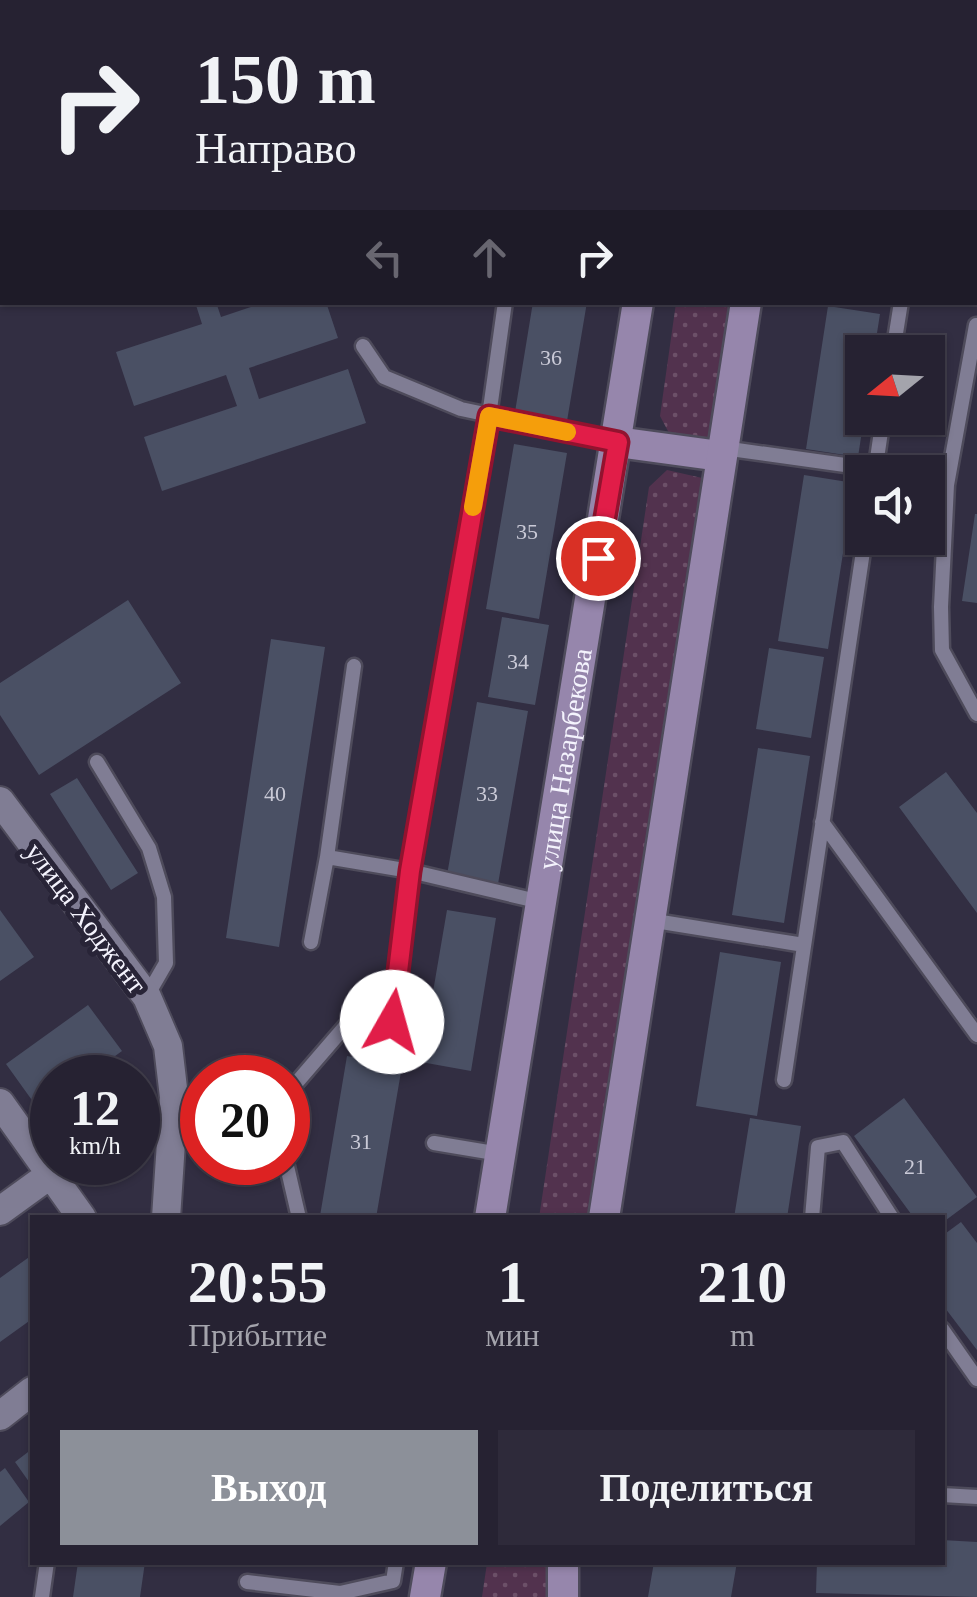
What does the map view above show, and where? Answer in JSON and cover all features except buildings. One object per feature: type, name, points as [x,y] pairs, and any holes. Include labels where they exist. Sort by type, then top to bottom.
[{"type":"street","name":"улица Назарбекова","points":[[490,1215],[638,305]]},
{"type":"street","points":[[604,1215],[746,305]]},
{"type":"street","points":[[618,442],[721,452]]},
{"type":"street","name":"улица Ходжент","points":[[0,802],[146,997],[168,1046],[174,1097],[166,1215]]},
{"type":"street","points":[[0,1103],[30,1145]]},
{"type":"street","points":[[0,1211],[36,1185]]},
{"type":"street","points":[[59,1185],[80,1215]]},
{"type":"street","points":[[0,1416],[30,1393]]},
{"type":"street","points":[[426,1596],[431,1565]]},
{"type":"street","points":[[563,1597],[564,1565]]},
{"type":"lane","points":[[310,1067],[348,1023],[392,1022],[410,871],[505,305]]},
{"type":"lane","points":[[895,335],[900,305]]},
{"type":"lane","points":[[976,325],[947,485],[942,650],[977,714]]},
{"type":"lane","points":[[363,346],[384,376],[461,408],[618,442]]},
{"type":"lane","points":[[721,452],[845,466]]},
{"type":"lane","points":[[784,1080],[862,555]]},
{"type":"lane","points":[[310,942],[327,857],[354,666]]},
{"type":"lane","points":[[98,762],[149,848],[164,897],[166,963],[146,997]]},
{"type":"lane","points":[[822,822],[977,1035]]},
{"type":"lane","points":[[327,857],[410,871],[541,902]]},
{"type":"lane","points":[[649,920],[804,945]]},
{"type":"lane","points":[[812,1215],[818,1148],[843,1142],[890,1215]]},
{"type":"lane","points":[[434,1143],[500,1154]]},
{"type":"lane","points":[[291,1185],[298,1215]]},
{"type":"lane","points":[[945,1333],[977,1380]]},
{"type":"lane","points":[[945,1495],[977,1497]]},
{"type":"lane","points":[[42,1597],[47,1565]]},
{"type":"lane","points":[[394,1581],[396,1565]]},
{"type":"lane","points":[[247,1582],[340,1593],[394,1581],[426,1596]]},
{"type":"shaded area","points":[[676,305],[758,305],[723,441],[669,433],[660,416]]},
{"type":"shaded area","points":[[667,470],[711,480],[617,1215],[539,1215],[649,487]]},
{"type":"shaded area","points":[[487,1565],[563,1565],[558,1597],[482,1597]]},
{"type":"slow traffic","points":[[473,507],[489,416],[567,432]]},
{"type":"route","points":[[392,1022],[410,871],[489,416],[618,442],[598,558]]}]
